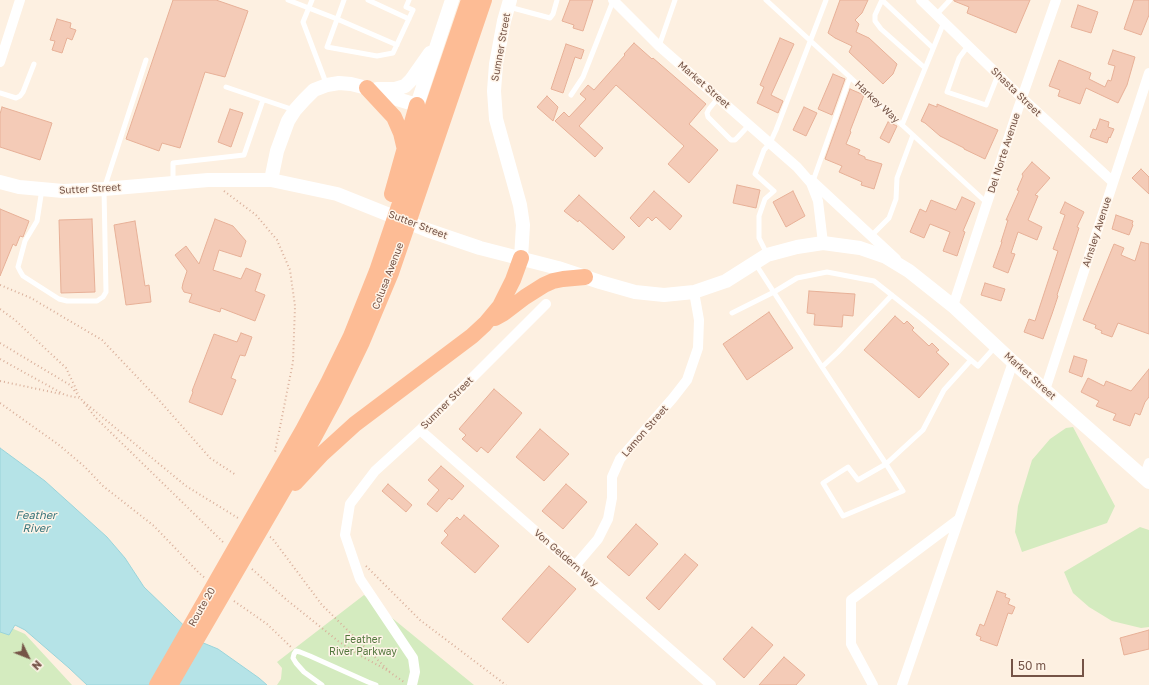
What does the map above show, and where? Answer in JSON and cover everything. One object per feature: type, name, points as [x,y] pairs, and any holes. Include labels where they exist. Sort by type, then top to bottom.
[{"type":"highway","name":"Colusa Avenue","points":[[254,530],[340,359],[362,308],[388,243],[469,0]]},
{"type":"highway","name":"Colusa Avenue","points":[[406,190],[484,0]]},
{"type":"highway","points":[[367,88],[394,117],[401,133],[405,150],[406,190],[388,243]]},
{"type":"highway","points":[[405,150],[418,105]]},
{"type":"highway","name":"Colusa Avenue","points":[[254,530],[267,518],[313,438],[349,370],[376,310],[388,243]]},
{"type":"highway","points":[[267,518],[307,469],[339,438],[472,336],[485,324],[500,306],[513,280],[521,258]]},
{"type":"highway","points":[[485,324],[504,313],[544,285],[563,279],[585,277]]},
{"type":"highway","name":"Route 20","points":[[157,685],[254,530]]},
{"type":"highway","name":"Route 20","points":[[170,685],[254,530]]},
{"type":"main road","points":[[270,180],[277,152],[288,121],[295,110],[314,90],[327,84],[351,84],[418,105],[452,0]]},
{"type":"main road","name":"Sumner Street","points":[[509,3],[496,64],[494,91],[496,119],[520,205],[523,225],[521,258]]},
{"type":"main road","points":[[367,88],[395,89],[405,86],[411,80],[438,41]]},
{"type":"main road","name":"Sutter Street","points":[[0,182],[19,187],[63,191],[208,180],[270,180],[337,194],[427,230],[480,248],[521,258],[635,292],[664,295],[694,292],[726,281],[767,254],[824,243]]},
{"type":"main road","name":"Market Street","points":[[824,243],[860,248],[886,257],[910,271],[953,306],[1013,362],[1147,480]]},
{"type":"street","points":[[0,62],[20,0]]},
{"type":"street","name":"Market Street","points":[[613,0],[659,46],[797,167],[812,183],[910,271]]},
{"type":"street","name":"Shasta Street","points":[[921,0],[1022,98],[1113,182]]},
{"type":"street","name":"Del Norte Avenue","points":[[953,306],[1056,0]]},
{"type":"street","name":"Ainsley Avenue","points":[[1045,390],[1149,73]]},
{"type":"street","name":"Market Street","points":[[812,183],[818,201],[824,243]]},
{"type":"street","name":"Lamon Street","points":[[575,566],[598,539],[608,519],[612,498],[612,477],[620,459],[687,380],[698,348],[699,320],[694,292]]},
{"type":"street","name":"Sumner Street","points":[[412,685],[415,672],[413,658],[360,580],[345,535],[350,504],[375,471],[420,430],[546,304]]},
{"type":"street","points":[[902,685],[1013,362]]},
{"type":"street","name":"Von Geldern Way","points":[[420,430],[711,685]]},
{"type":"street","points":[[1147,480],[1149,463]]},
{"type":"street","points":[[873,685],[852,644],[851,600],[959,519]]},
{"type":"lane","points":[[288,0],[338,19],[397,45]]},
{"type":"lane","points":[[312,0],[303,22],[327,84]]},
{"type":"lane","points":[[344,0],[327,48],[377,56],[393,53],[413,10],[406,7],[409,0]]},
{"type":"lane","points":[[368,0],[409,19]]},
{"type":"lane","points":[[509,3],[550,18],[553,14],[557,0]]},
{"type":"lane","points":[[570,95],[583,77],[613,0]]},
{"type":"lane","points":[[659,46],[675,0]]},
{"type":"lane","name":"Harkey Way","points":[[766,0],[987,203]]},
{"type":"lane","points":[[767,254],[759,238],[759,216],[764,199],[774,192],[755,174],[764,150],[770,143],[826,0]]},
{"type":"lane","points":[[925,68],[881,29],[875,21],[875,15],[882,0],[932,48]]},
{"type":"lane","points":[[902,125],[925,68],[940,19],[950,0]]},
{"type":"lane","points":[[968,46],[959,58],[947,92],[986,105],[998,75]]},
{"type":"lane","points":[[42,189],[37,221],[25,241],[18,267],[23,276],[59,299],[67,301],[97,301],[104,297],[106,292],[104,189],[146,60]]},
{"type":"lane","points":[[0,93],[16,98],[20,96],[34,64]]},
{"type":"lane","points":[[812,183],[850,77]]},
{"type":"lane","points":[[226,87],[295,110]]},
{"type":"lane","points":[[718,98],[709,109],[707,113],[708,117],[731,140],[738,138],[749,125]]},
{"type":"lane","points":[[173,183],[173,163],[244,155],[263,100]]},
{"type":"lane","points":[[871,236],[889,218],[896,199],[897,178],[913,135]]},
{"type":"lane","points":[[755,262],[822,367],[886,464],[903,491],[843,516],[823,483],[848,467],[858,480],[886,464],[922,430],[944,390],[971,360]]},
{"type":"lane","points":[[732,313],[798,278],[827,272],[874,282],[978,366],[996,346]]},
{"type":"lane","points":[[822,367],[892,295]]},
{"type":"lane","points":[[322,685],[304,672],[296,663],[293,658],[296,651],[316,658],[376,685]]},
{"type":"path","points":[[208,180],[256,215],[276,240],[290,270],[295,306],[293,362],[273,457]]},
{"type":"path","points":[[0,285],[31,298],[102,340],[158,399],[210,458],[236,475]]},
{"type":"path","points":[[0,309],[15,320],[66,368],[80,398]]},
{"type":"path","points":[[0,343],[70,385],[80,398],[186,486],[254,530],[322,605],[394,676],[408,685]]},
{"type":"path","points":[[0,359],[65,395]]},
{"type":"path","points":[[0,381],[80,398]]},
{"type":"path","points":[[0,403],[59,445],[85,467],[103,486],[154,526],[205,578]]},
{"type":"path","points":[[366,566],[420,620],[506,685]]},
{"type":"path","points":[[230,597],[267,624],[296,651]]},
{"type":"green space","points":[[1073,427],[1115,506],[1107,523],[1022,552],[1015,532],[1018,506],[1032,460],[1050,439],[1066,428]]},
{"type":"green space","points":[[1140,527],[1149,530],[1149,627],[1141,628],[1112,621],[1089,607],[1073,593],[1064,572]]},
{"type":"green space","name":"Feather River Parkway","points":[[364,595],[474,685],[277,685],[281,679],[282,668],[277,662]]},
{"type":"green space","points":[[0,623],[25,634],[72,685],[0,685]]},
{"type":"water","name":"Feather River","points":[[0,448],[45,481],[107,537],[125,558],[144,587],[201,642],[218,649],[267,685],[87,685],[25,630],[15,625],[9,635],[0,632]]},
{"type":"building","points":[[173,0],[216,0],[248,11],[225,77],[205,72],[180,148],[162,143],[159,151],[126,139]]},
{"type":"building","points":[[570,0],[593,0],[583,31],[573,28],[574,25],[562,21]]},
{"type":"building","points":[[840,0],[868,0],[862,13],[855,20],[859,24],[856,32],[869,38],[897,64],[893,74],[883,84],[849,52],[852,46],[828,33]]},
{"type":"building","points":[[954,0],[1030,0],[1016,33],[967,13],[969,7]]},
{"type":"building","points":[[1134,0],[1149,0],[1149,15],[1141,35],[1124,29]]},
{"type":"building","points":[[1078,5],[1098,12],[1091,33],[1071,27]]},
{"type":"building","points":[[57,19],[71,23],[70,28],[76,30],[72,40],[67,38],[62,53],[52,50],[55,41],[50,40]]},
{"type":"building","points":[[780,38],[794,44],[771,95],[783,101],[778,113],[757,103],[764,87],[760,85]]},
{"type":"building","points":[[634,43],[706,104],[689,124],[718,150],[689,183],[668,164],[684,146],[616,85],[579,126],[603,148],[595,157],[555,121],[564,112],[569,117],[586,99],[580,94],[588,85],[594,90]]},
{"type":"building","points":[[566,44],[584,50],[581,59],[575,57],[563,93],[551,89]]},
{"type":"building","points":[[1113,50],[1135,57],[1127,85],[1118,103],[1086,88],[1080,104],[1058,96],[1060,90],[1049,86],[1059,60],[1091,73],[1089,79],[1105,87],[1108,80],[1111,81],[1115,66],[1108,64]]},
{"type":"building","points":[[833,74],[845,79],[832,115],[818,109]]},
{"type":"building","points":[[850,89],[864,95],[846,144],[860,150],[858,154],[865,157],[865,159],[882,164],[874,189],[861,185],[862,182],[839,172],[842,166],[825,159]]},
{"type":"building","points":[[547,96],[558,107],[553,121],[537,107]]},
{"type":"building","points":[[929,104],[937,107],[937,104],[998,130],[985,159],[940,136],[921,121]]},
{"type":"building","points":[[2,107],[52,123],[40,160],[0,147],[0,114]]},
{"type":"building","points":[[804,107],[817,113],[806,136],[793,130]]},
{"type":"building","points":[[230,109],[243,113],[231,147],[218,142]]},
{"type":"building","points":[[1100,119],[1109,122],[1108,127],[1114,129],[1107,143],[1090,137],[1093,129],[1096,130]]},
{"type":"building","points":[[888,122],[897,126],[889,143],[880,138]]},
{"type":"building","points":[[1032,162],[1050,178],[1035,195],[1038,196],[1028,220],[1042,227],[1037,240],[1018,232],[1011,253],[1015,254],[1008,273],[993,267],[1002,242],[1008,220],[1006,220],[1019,191],[1017,190],[1023,176],[1022,174]]},
{"type":"building","points":[[1141,169],[1149,177],[1149,194],[1132,178]]},
{"type":"building","points":[[737,185],[760,190],[756,208],[733,203]]},
{"type":"building","points":[[654,191],[682,216],[670,230],[656,217],[652,221],[648,217],[639,227],[630,218]]},
{"type":"building","points":[[793,191],[805,216],[786,227],[773,202]]},
{"type":"building","points":[[579,195],[625,237],[613,250],[579,220],[578,222],[564,211]]},
{"type":"building","points":[[962,197],[975,203],[963,231],[965,232],[957,256],[943,251],[950,232],[930,224],[924,238],[910,232],[920,209],[926,212],[931,200],[956,210]]},
{"type":"building","points":[[1065,202],[1084,212],[1077,227],[1079,228],[1043,339],[1024,332],[1029,319],[1035,321],[1058,251],[1053,249],[1065,215],[1060,213]]},
{"type":"building","points":[[0,209],[29,221],[23,237],[20,236],[16,246],[13,244],[0,276]]},
{"type":"building","points":[[1116,215],[1133,221],[1129,235],[1112,229]]},
{"type":"building","points":[[92,219],[95,292],[61,293],[59,220]]},
{"type":"building","points":[[215,219],[233,226],[246,241],[241,257],[219,250],[213,270],[241,279],[246,268],[261,274],[255,291],[265,295],[255,321],[221,308],[220,312],[189,302],[192,294],[184,292],[182,288],[187,271],[175,255],[186,246],[199,264]]},
{"type":"building","points":[[135,221],[145,286],[149,285],[151,302],[126,305],[114,225]]},
{"type":"building","points":[[1141,242],[1149,244],[1149,334],[1118,323],[1112,337],[1101,333],[1102,331],[1095,328],[1096,325],[1083,320],[1114,244],[1124,248],[1121,255],[1135,261]]},
{"type":"building","points":[[985,283],[1005,289],[1001,301],[981,295]]},
{"type":"building","points":[[809,291],[855,294],[853,316],[843,315],[842,327],[814,325],[815,314],[807,313]]},
{"type":"building","points":[[769,312],[793,348],[747,380],[723,344]]},
{"type":"building","points":[[895,316],[904,324],[907,321],[914,328],[912,330],[929,346],[932,343],[939,350],[936,352],[949,364],[919,398],[864,350]]},
{"type":"building","points":[[241,333],[252,337],[245,356],[240,355],[231,378],[236,380],[222,415],[189,402],[214,334],[237,342]]},
{"type":"building","points":[[1074,356],[1087,360],[1082,377],[1069,372]]},
{"type":"building","points":[[1149,369],[1149,397],[1145,402],[1140,415],[1135,413],[1130,426],[1113,420],[1116,414],[1096,406],[1099,401],[1081,392],[1088,378],[1104,386],[1106,381],[1131,391]]},
{"type":"building","points":[[494,389],[522,413],[488,453],[481,447],[477,452],[462,439],[466,435],[459,429]]},
{"type":"building","points":[[540,429],[569,454],[544,481],[516,457]]},
{"type":"building","points":[[441,466],[464,486],[452,500],[449,498],[437,512],[427,504],[439,490],[428,480]]},
{"type":"building","points":[[388,484],[412,505],[406,512],[382,491]]},
{"type":"building","points":[[566,484],[587,502],[563,529],[542,511]]},
{"type":"building","points":[[464,515],[499,546],[475,573],[441,543],[448,535],[444,531],[457,517],[460,520]]},
{"type":"building","points":[[636,524],[658,544],[629,576],[607,557]]},
{"type":"building","points":[[685,554],[698,565],[659,610],[646,598]]},
{"type":"building","points":[[549,566],[576,589],[528,643],[502,619]]},
{"type":"building","points":[[997,591],[1006,594],[1005,597],[1010,599],[1008,604],[1015,607],[1012,614],[1008,613],[997,646],[980,640],[981,637],[976,635],[980,624],[984,626]]},
{"type":"building","points":[[752,627],[773,645],[744,678],[723,659]]},
{"type":"building","points":[[1149,630],[1149,649],[1124,655],[1120,638]]},
{"type":"building","points":[[784,657],[805,675],[796,685],[759,685]]}]
